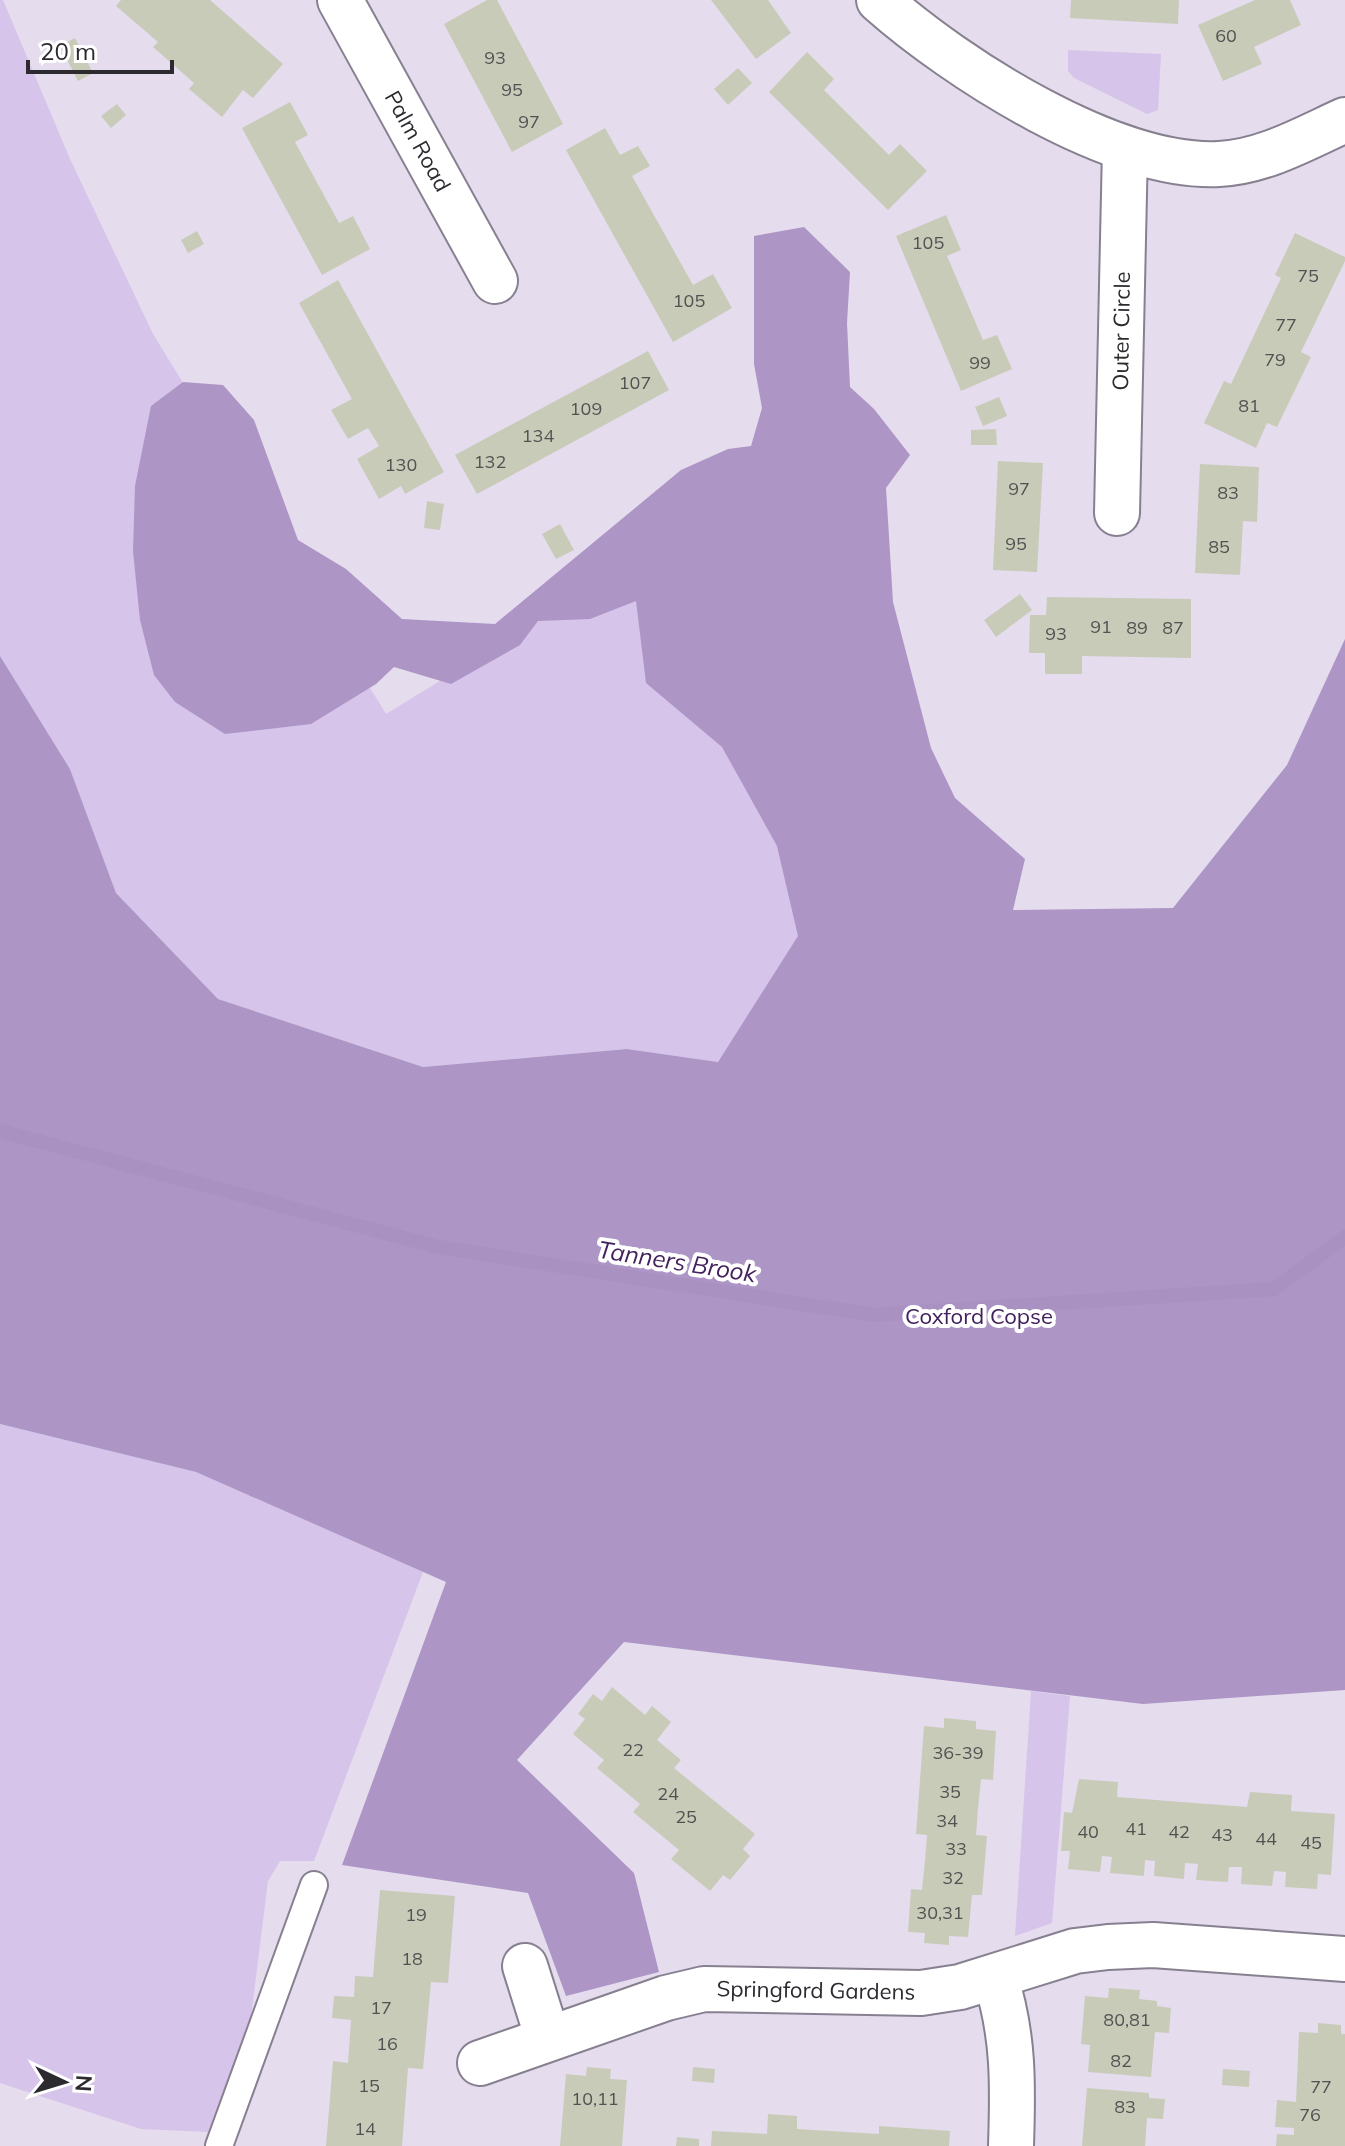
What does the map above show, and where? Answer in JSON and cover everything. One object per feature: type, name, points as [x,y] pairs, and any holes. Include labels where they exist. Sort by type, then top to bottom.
[{"type":"street","name":"Palm Road","points":[[340,0],[495,281]]},
{"type":"street","points":[[879,0],[914,32],[1009,92],[1125,148],[1161,160],[1222,164],[1285,148],[1345,120]]},
{"type":"street","name":"Outer Circle","points":[[1117,513],[1125,148]]},
{"type":"street","name":"Springford Gardens","points":[[480,2063],[666,1998],[704,1989],[734,1987],[883,1995],[960,1987],[1075,1951],[1108,1947],[1153,1945],[1345,1959]]},
{"type":"street","points":[[525,1966],[548,2039]]},
{"type":"street","points":[[995,1977],[1010,2028],[1013,2056],[1011,2146]]},
{"type":"lane","points":[[219,2146],[314,1885]]},
{"type":"shaded area","points":[[0,0],[3,0],[70,159],[153,334],[386,714],[703,520],[872,827],[718,1062],[627,1049],[423,1067],[218,999],[116,893],[70,769],[0,656]]},
{"type":"shaded area","points":[[1068,50],[1161,54],[1158,110],[1147,114],[1074,78],[1068,71]]},
{"type":"shaded area","points":[[0,1424],[196,1472],[423,1572],[314,1861],[280,1861],[268,1881],[251,2017],[208,2132],[141,2129],[0,2083]]},
{"type":"shaded area","points":[[1031,1691],[1070,1696],[1052,1923],[1015,1936]]},
{"type":"green space","name":"Coxford Copse","points":[[804,227],[850,272],[847,323],[850,387],[874,409],[910,455],[886,488],[893,602],[931,748],[955,798],[1025,859],[1013,910],[1173,908],[1287,765],[1345,639],[1345,1690],[1143,1704],[624,1642],[517,1760],[634,1873],[659,1972],[566,1996],[528,1893],[342,1865],[446,1582],[196,1472],[0,1424],[0,656],[70,769],[116,893],[218,999],[423,1067],[627,1049],[718,1062],[798,936],[777,846],[722,747],[646,683],[636,601],[590,619],[538,621],[520,645],[451,684],[394,667],[376,684],[311,724],[225,734],[175,702],[154,675],[140,620],[133,551],[135,486],[151,406],[183,382],[223,385],[254,420],[298,540],[346,569],[402,619],[495,624],[681,470],[728,449],[751,446],[762,408],[754,364],[754,236]]},
{"type":"building","points":[[121,0],[210,0],[283,64],[253,98],[243,90],[222,117],[189,89],[194,83],[153,47],[158,42],[116,6]]},
{"type":"building","points":[[487,0],[497,0],[563,124],[512,152],[444,24]]},
{"type":"building","points":[[711,0],[768,0],[791,33],[756,59]]},
{"type":"building","points":[[1071,0],[1179,0],[1178,24],[1070,18]]},
{"type":"building","points":[[1255,0],[1290,0],[1301,25],[1254,47],[1262,64],[1223,81],[1198,25]]},
{"type":"building","points":[[75,38],[93,73],[78,81],[60,46]]},
{"type":"building","points":[[807,52],[834,79],[824,90],[889,155],[900,144],[927,171],[888,210],[769,92]]},
{"type":"building","points":[[738,68],[752,83],[728,105],[714,89]]},
{"type":"building","points":[[290,102],[308,135],[295,142],[339,223],[353,216],[370,249],[322,275],[242,128]]},
{"type":"building","points":[[117,104],[126,115],[111,128],[101,116]]},
{"type":"building","points":[[605,128],[620,155],[638,146],[650,166],[632,176],[693,285],[713,274],[732,308],[673,342],[566,150]]},
{"type":"building","points":[[946,215],[961,250],[947,256],[983,340],[997,335],[1012,369],[961,391],[896,236]]},
{"type":"building","points":[[197,231],[204,244],[188,253],[181,240]]},
{"type":"building","points":[[1295,233],[1345,257],[1345,261],[1301,352],[1311,357],[1277,427],[1267,423],[1256,448],[1204,423],[1224,381],[1231,384],[1281,278],[1275,275]]},
{"type":"building","points":[[338,280],[444,472],[405,494],[401,486],[379,499],[357,459],[379,446],[368,428],[348,439],[331,410],[352,399],[299,303]]},
{"type":"building","points":[[648,351],[669,390],[477,494],[455,455]]},
{"type":"building","points":[[999,397],[1007,416],[983,426],[975,407]]},
{"type":"building","points":[[996,429],[997,445],[971,445],[971,430]]},
{"type":"building","points":[[998,461],[1043,463],[1037,572],[993,570]]},
{"type":"building","points":[[1200,464],[1259,467],[1257,522],[1243,521],[1240,575],[1195,573]]},
{"type":"building","points":[[427,501],[444,504],[440,530],[424,528]]},
{"type":"building","points":[[560,524],[574,550],[556,559],[542,534]]},
{"type":"building","points":[[1020,594],[1032,610],[996,637],[984,620]]},
{"type":"building","points":[[1047,597],[1191,599],[1191,658],[1082,656],[1082,674],[1045,674],[1045,653],[1029,653],[1030,615],[1046,615]]},
{"type":"building","points":[[612,1687],[645,1715],[652,1706],[671,1722],[657,1740],[681,1760],[674,1768],[755,1834],[743,1849],[750,1856],[730,1880],[723,1875],[710,1891],[671,1859],[679,1850],[633,1812],[640,1804],[597,1768],[604,1760],[573,1734],[585,1719],[578,1714],[593,1694],[602,1701]]},
{"type":"building","points":[[944,1718],[976,1721],[976,1729],[996,1731],[993,1780],[981,1779],[978,1809],[976,1835],[987,1836],[982,1895],[972,1895],[968,1937],[949,1936],[949,1945],[924,1943],[925,1933],[908,1932],[911,1889],[922,1890],[925,1861],[927,1835],[916,1834],[924,1726],[944,1728]]},
{"type":"building","points":[[1079,1779],[1118,1782],[1117,1797],[1247,1807],[1250,1792],[1292,1795],[1291,1811],[1335,1814],[1331,1875],[1318,1874],[1317,1889],[1285,1887],[1286,1872],[1274,1871],[1272,1886],[1241,1884],[1242,1867],[1229,1867],[1228,1882],[1196,1880],[1198,1864],[1185,1863],[1184,1879],[1154,1876],[1155,1861],[1145,1860],[1144,1876],[1110,1873],[1112,1857],[1102,1856],[1100,1872],[1068,1869],[1070,1851],[1061,1851],[1064,1812],[1072,1813]]},
{"type":"building","points":[[380,1890],[455,1896],[448,1983],[431,1982],[423,2069],[408,2068],[402,2146],[326,2146],[333,2061],[348,2063],[351,2020],[332,2018],[334,1996],[354,1997],[355,1976],[373,1977]]},
{"type":"building","points":[[1109,1988],[1140,1990],[1139,1999],[1157,2001],[1157,2006],[1171,2008],[1169,2033],[1155,2032],[1151,2077],[1088,2072],[1090,2045],[1081,2044],[1085,1996],[1108,1998]]},
{"type":"building","points":[[1318,2023],[1341,2025],[1341,2034],[1345,2034],[1345,2146],[1276,2146],[1277,2134],[1294,2135],[1294,2128],[1275,2127],[1277,2100],[1296,2102],[1299,2032],[1318,2033]]},
{"type":"building","points":[[587,2067],[611,2069],[610,2079],[627,2080],[622,2146],[560,2146],[566,2074],[586,2076]]},
{"type":"building","points":[[693,2067],[715,2069],[714,2083],[692,2081]]},
{"type":"building","points":[[1223,2069],[1250,2071],[1249,2087],[1222,2085]]},
{"type":"building","points":[[1087,2088],[1149,2093],[1149,2098],[1165,2099],[1163,2119],[1147,2118],[1145,2146],[1082,2146]]},
{"type":"building","points":[[768,2114],[797,2116],[797,2129],[879,2134],[879,2126],[950,2131],[949,2146],[711,2146],[712,2131],[767,2134]]},
{"type":"building","points":[[677,2137],[699,2139],[699,2146],[676,2146]]},
{"type":"waterway","name":"Tanners Brook","points":[[0,1131],[438,1247],[873,1315],[1274,1289],[1345,1237]]}]
